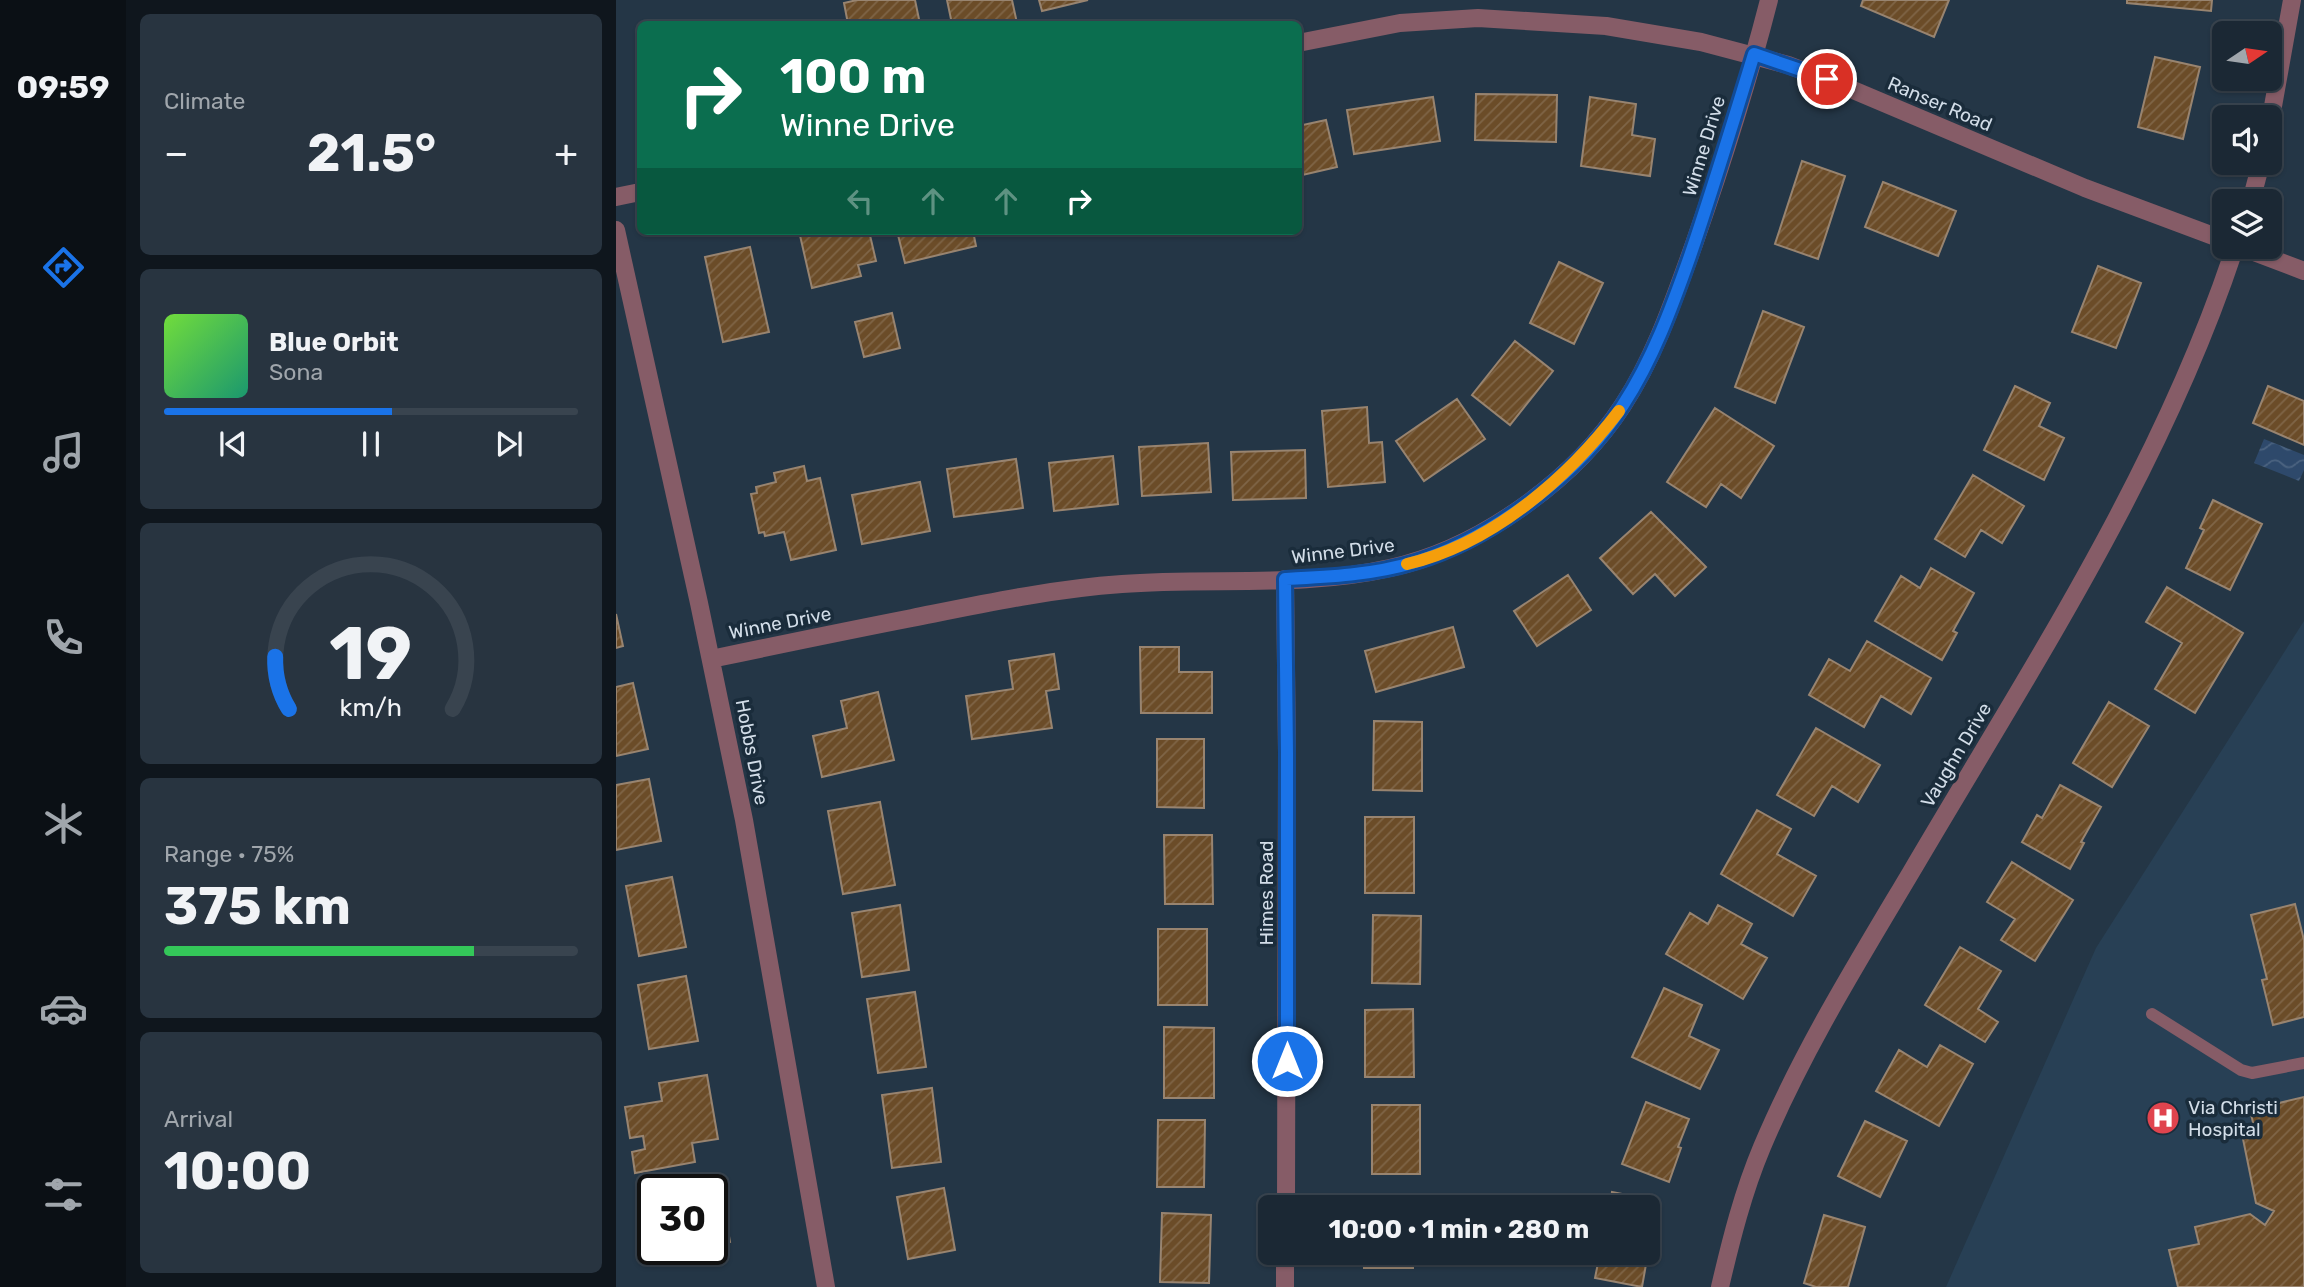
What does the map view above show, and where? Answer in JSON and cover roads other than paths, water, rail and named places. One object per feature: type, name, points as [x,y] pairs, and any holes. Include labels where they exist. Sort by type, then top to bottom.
[{"type":"street","name":"Winne Drive","points":[[711,659],[991,602],[1064,590],[1153,582],[1322,578],[1388,569],[1415,562],[1467,541],[1517,510],[1565,471],[1600,437],[1640,376],[1668,315],[1709,201],[1769,0]]},
{"type":"street","points":[[2273,105],[2292,0]]},
{"type":"street","name":"Ranser Road","points":[[1302,42],[1400,23],[1478,18],[1647,31],[1754,54],[1846,87],[2085,188],[2212,236]]},
{"type":"street","points":[[616,197],[637,193]]},
{"type":"street","name":"Hobbs Drive","points":[[616,230],[711,659],[758,892],[826,1287]]},
{"type":"street","name":"Vaughn Drive","points":[[1720,1287],[1743,1201],[1779,1108],[1842,990],[2080,586],[2183,385],[2216,306],[2231,259]]},
{"type":"street","points":[[2272,259],[2304,271]]},
{"type":"street","name":"Himes Road","points":[[1285,579],[1286,1195]]},
{"type":"street","points":[[1285,1265],[1285,1287]]},
{"type":"lane","points":[[2152,1014],[2241,1070],[2252,1073],[2304,1063]]},
{"type":"water","points":[[2264,439],[2304,455],[2304,470],[2299,481],[2254,463]]},
{"type":"place","name":"Via Christi Hospital","points":[[2163,1118]]}]
